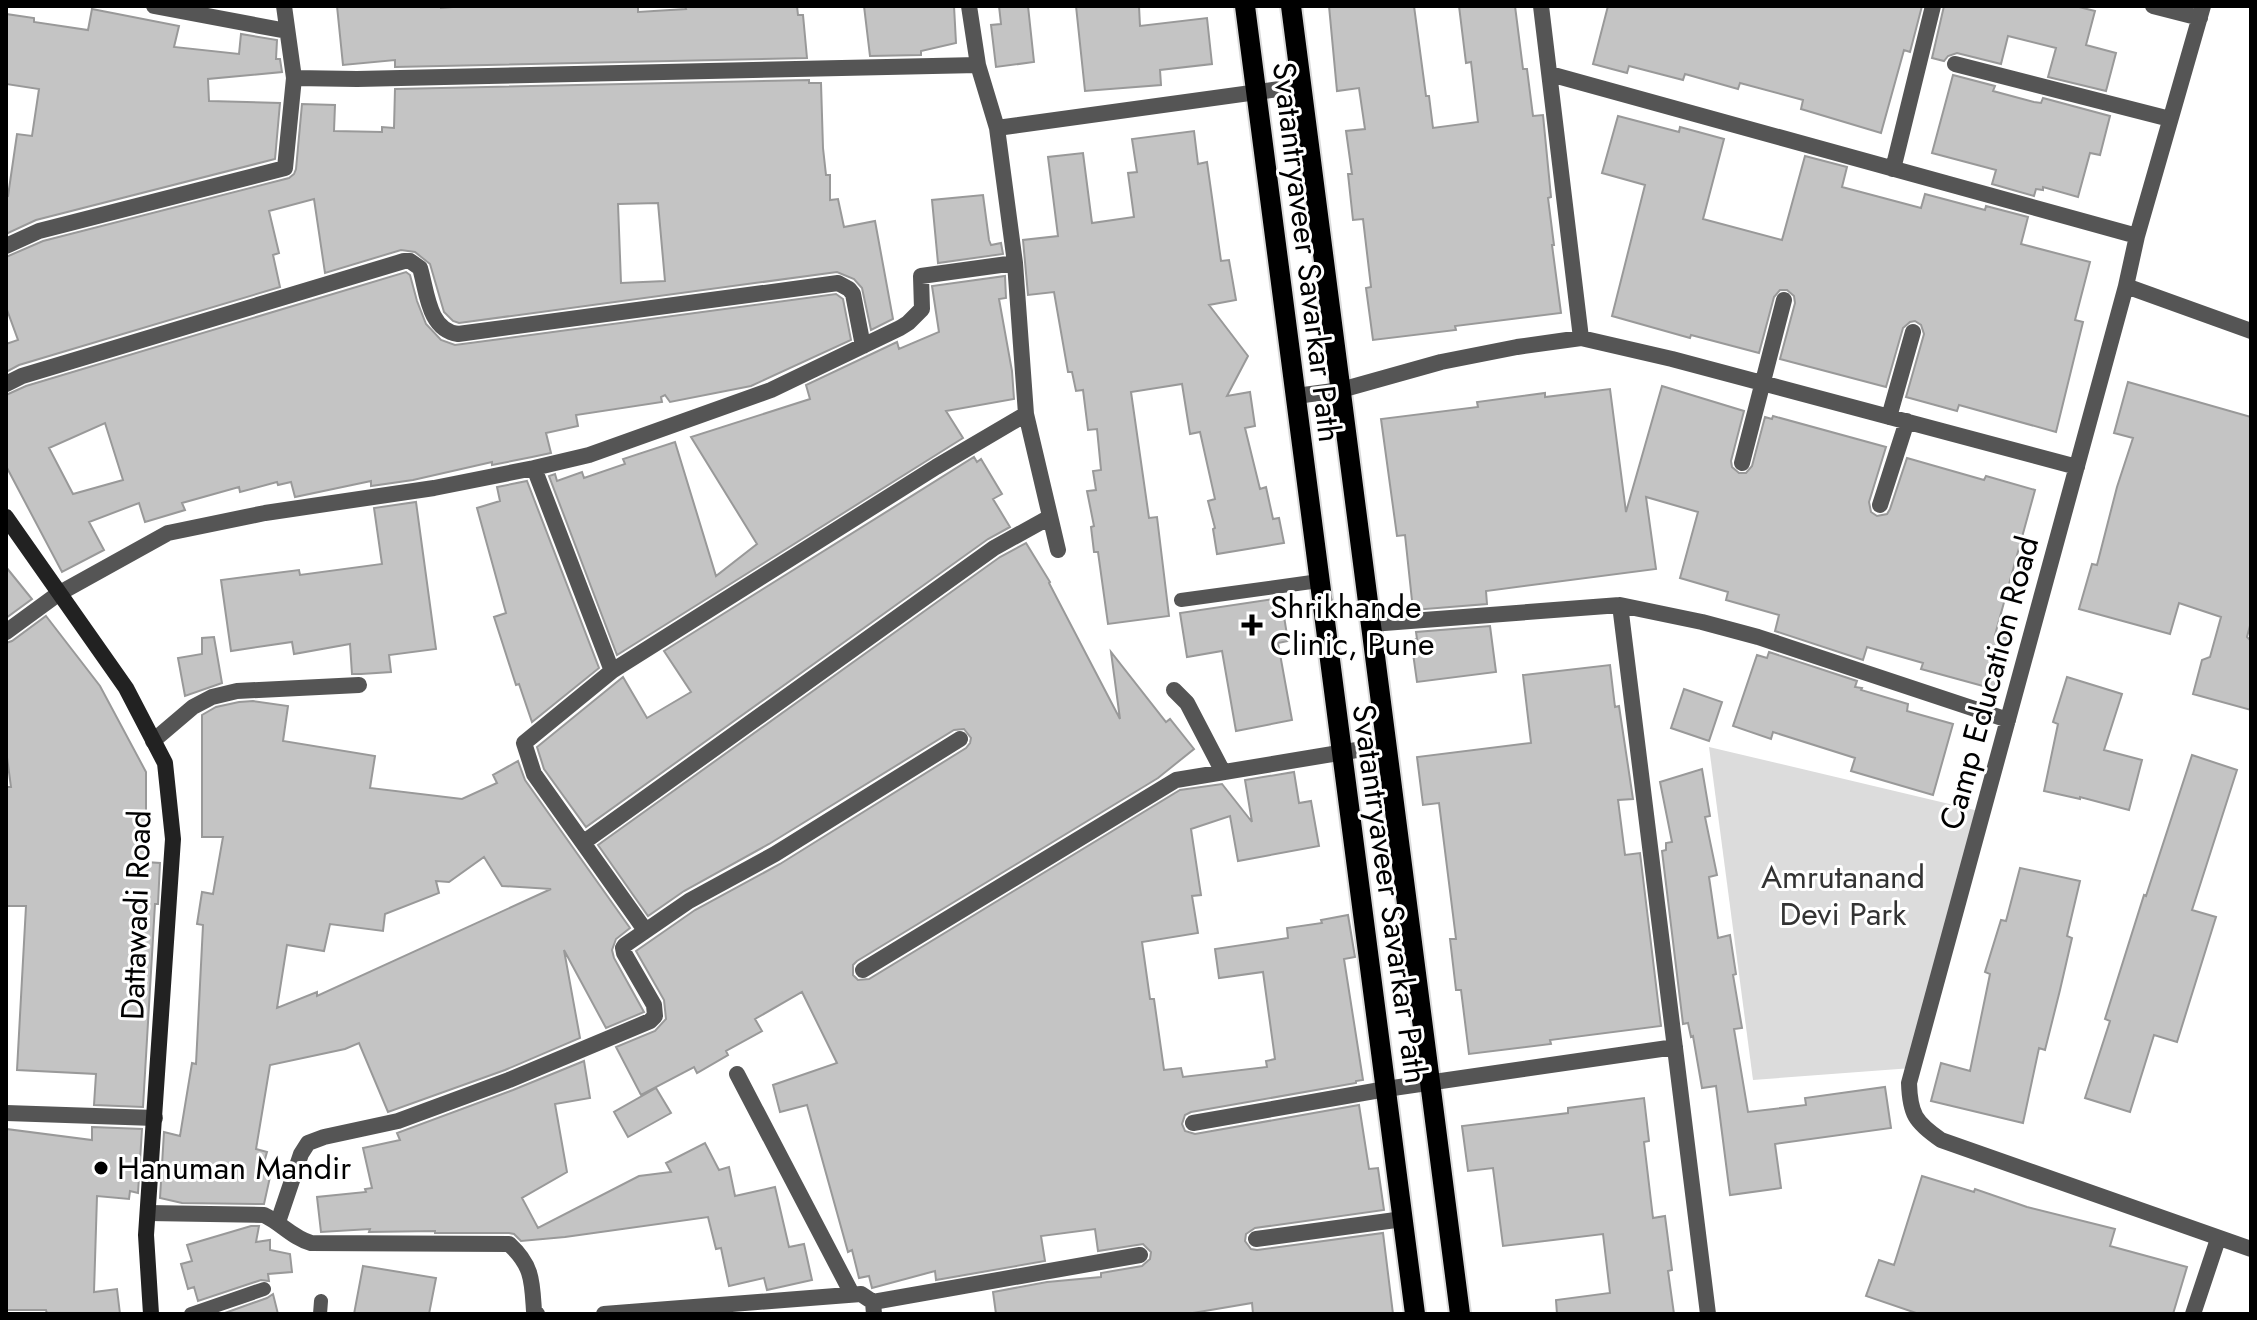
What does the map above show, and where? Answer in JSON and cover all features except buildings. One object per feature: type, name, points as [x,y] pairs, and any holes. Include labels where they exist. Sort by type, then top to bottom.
[{"type":"main road","name":"Svatantryaveer Savarkar Path","points":[[1245,6],[1415,1314]]},
{"type":"main road","name":"Svatantryaveer Savarkar Path","points":[[1291,6],[1460,1314]]},
{"type":"street","points":[[154,6],[287,31]]},
{"type":"street","points":[[6,246],[39,231],[285,168],[294,78],[284,6]]},
{"type":"street","points":[[969,6],[978,65],[997,128],[1015,263],[1026,414],[1058,550]]},
{"type":"street","points":[[1541,6],[1581,338]]},
{"type":"street","points":[[1893,169],[1933,6]]},
{"type":"street","points":[[2153,6],[2201,12]]},
{"type":"street","name":"Camp Education Road","points":[[2201,12],[2137,236],[1909,1083],[1910,1107],[1921,1126],[1941,1140],[2251,1249]]},
{"type":"street","points":[[1955,64],[2170,119]]},
{"type":"street","points":[[294,78],[389,79],[978,65]]},
{"type":"street","points":[[1550,74],[2137,236]]},
{"type":"street","points":[[997,128],[1301,86]]},
{"type":"street","points":[[6,384],[22,376],[404,261],[410,261],[420,268],[434,317],[440,328],[448,333],[838,283],[853,294],[863,346]]},
{"type":"street","points":[[6,632],[58,594],[168,533],[265,513],[434,488],[589,455],[771,390],[908,323],[922,309],[921,276],[1015,263]]},
{"type":"street","points":[[2126,286],[2251,331]]},
{"type":"street","points":[[1742,463],[1784,300]]},
{"type":"street","points":[[1889,417],[1913,332]]},
{"type":"street","points":[[1296,396],[1341,390],[1441,362],[1581,338],[1672,359],[2077,467]]},
{"type":"street","points":[[645,930],[534,774],[524,743],[612,671],[923,475],[1026,414]]},
{"type":"street","points":[[1880,505],[1907,421]]},
{"type":"street","points":[[534,468],[612,671]]},
{"type":"street","name":"Dattawadi Road","points":[[6,517],[126,688],[165,763],[173,839],[146,1235],[151,1314]]},
{"type":"street","points":[[584,842],[994,548],[1050,517]]},
{"type":"street","points":[[1620,605],[1708,1314]]},
{"type":"street","points":[[1371,624],[1620,605],[1758,637],[2008,720]]},
{"type":"street","points":[[153,741],[193,707],[212,697],[237,691],[359,685]]},
{"type":"street","points":[[1174,690],[1187,703],[1223,772]]},
{"type":"street","points":[[278,1222],[301,1154],[308,1143],[398,1121],[509,1080],[650,1021],[655,1016],[654,1005],[623,948],[625,945],[689,901],[775,854],[960,739]]},
{"type":"street","points":[[863,970],[1176,780],[1387,745]]},
{"type":"street","points":[[1193,1123],[1386,1089],[1675,1047]]},
{"type":"street","points":[[737,1074],[852,1294]]},
{"type":"street","points":[[6,1113],[155,1118]]},
{"type":"street","points":[[148,1213],[264,1215],[300,1240],[311,1243],[509,1244],[531,1273],[534,1311],[537,1314]]},
{"type":"street","points":[[1256,1239],[1403,1219]]},
{"type":"street","points":[[2193,1314],[2218,1239]]},
{"type":"street","points":[[604,1314],[852,1294],[861,1294],[874,1308],[1140,1255]]},
{"type":"lane","points":[[1181,600],[1319,581]]},
{"type":"lane","points":[[191,1314],[264,1289]]},
{"type":"green space","name":"Amrutanand Devi Park","points":[[1709,747],[1983,812],[1912,1068],[1753,1080]]},
{"type":"place","name":"Shrikhande Clinic, Pune","points":[[1252,625]]},
{"type":"place","name":"Hanuman Mandir","points":[[101,1168]]}]
